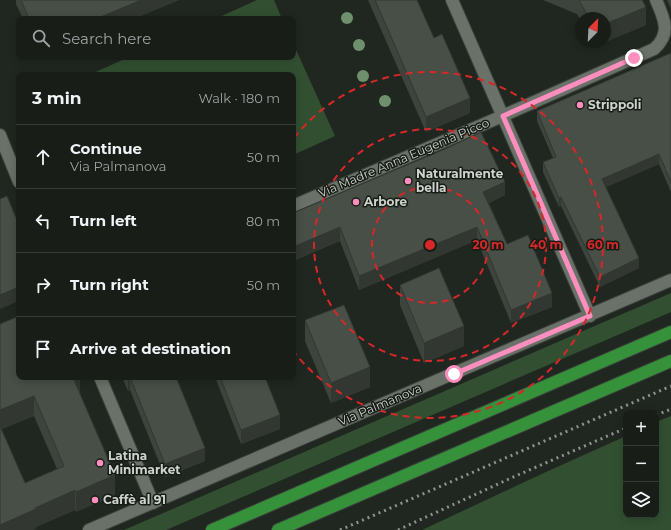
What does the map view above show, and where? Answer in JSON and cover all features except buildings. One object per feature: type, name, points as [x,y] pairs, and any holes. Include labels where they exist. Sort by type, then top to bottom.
[{"type":"highway","points":[[212,530],[671,332]]},
{"type":"highway","points":[[278,530],[671,361]]},
{"type":"street","points":[[452,0],[590,316]]},
{"type":"street","name":"Via Madre Anna Eugenia Picco","points":[[296,205],[503,116],[654,49],[666,37],[668,32],[666,22],[656,0]]},
{"type":"street","points":[[0,136],[16,175]]},
{"type":"street","name":"Via Palmanova","points":[[89,530],[671,280]]},
{"type":"street","points":[[101,380],[153,503]]},
{"type":"green space","points":[[257,0],[274,0],[281,16],[222,16]]},
{"type":"green space","points":[[296,50],[335,136],[296,154],[296,72],[96,72],[122,60],[296,60]]},
{"type":"green space","points":[[671,293],[671,312],[166,530],[124,530]]},
{"type":"green space","points":[[671,416],[671,530],[422,530],[623,437],[623,518],[659,518],[659,421]]},
{"type":"railway","points":[[340,530],[671,386]]},
{"type":"railway","points":[[659,414],[671,409]]},
{"type":"railway","points":[[398,530],[511,478],[623,429]]},
{"type":"place","name":"Strippoli","points":[[580,105]]},
{"type":"place","name":"Naturalmente bella","points":[[408,181]]},
{"type":"place","name":"Arbore","points":[[356,202]]},
{"type":"place","name":"Latina Minimarket","points":[[100,463]]},
{"type":"place","name":"Caffè al 91","points":[[95,500]]},
{"type":"route","points":[[454,374],[590,316],[503,116],[634,58]]}]
